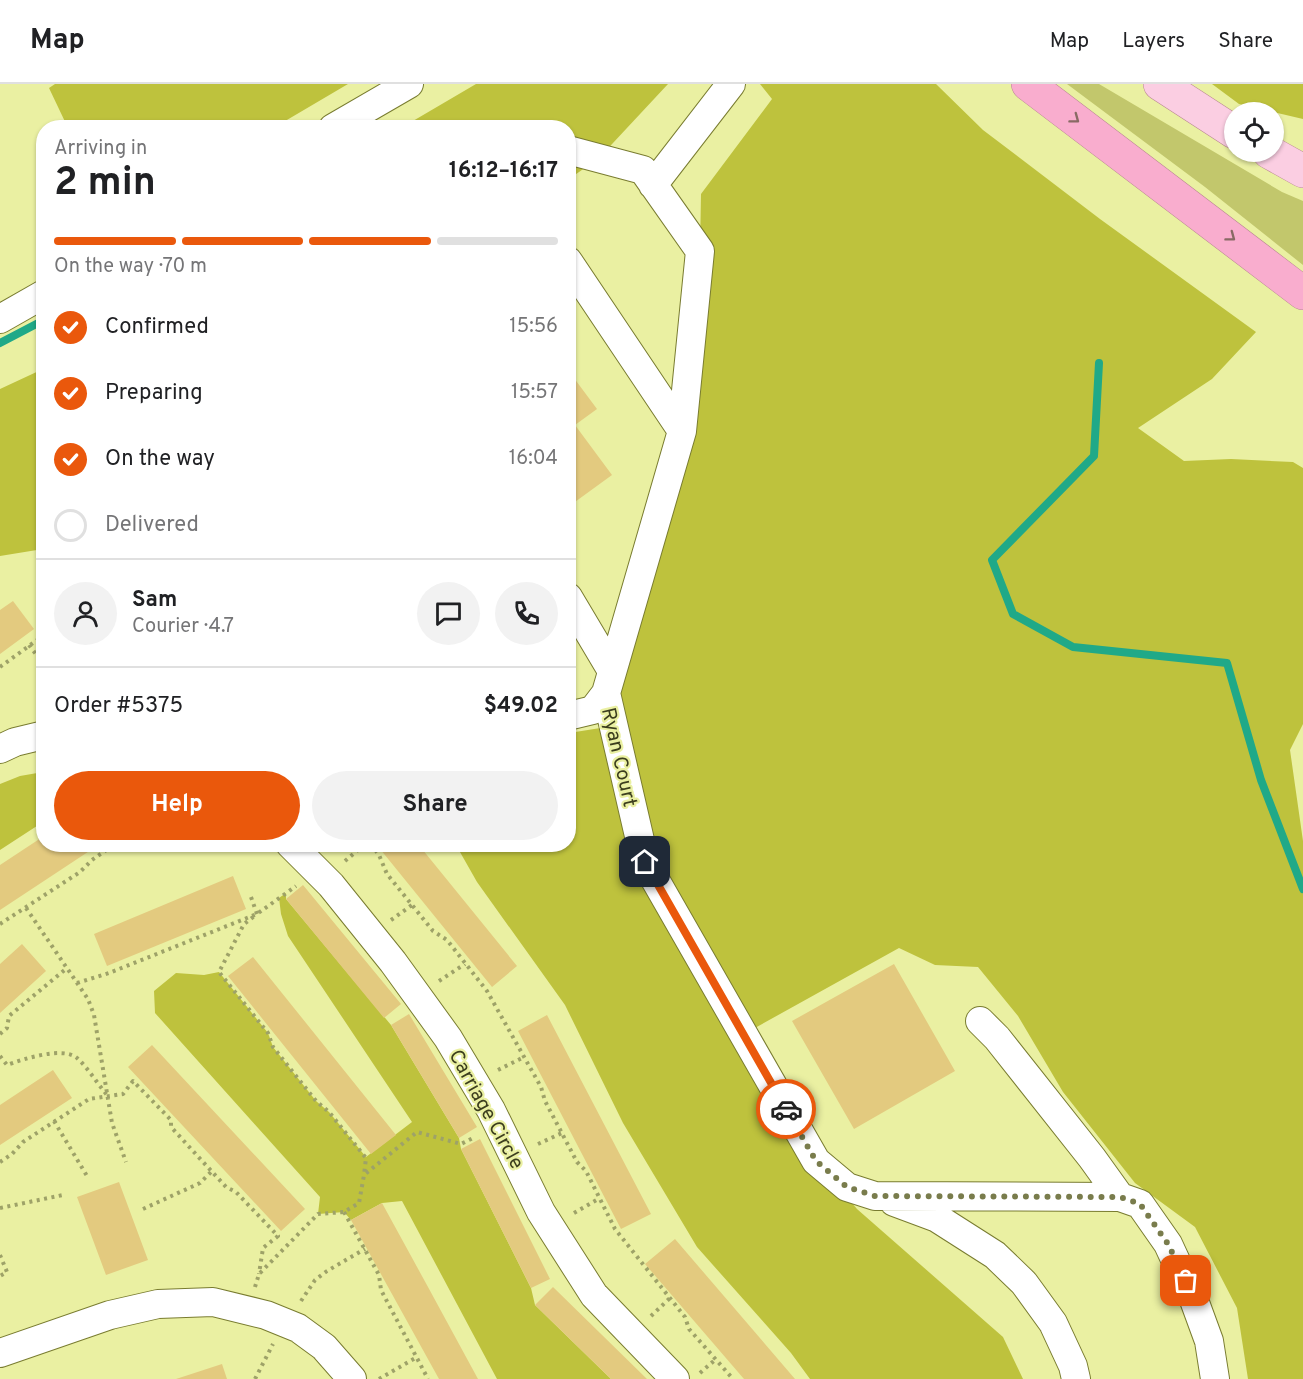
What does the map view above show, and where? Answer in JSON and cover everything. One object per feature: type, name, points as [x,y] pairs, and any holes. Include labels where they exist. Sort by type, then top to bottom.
[{"type":"highway","points":[[1028,84],[1303,293]]},
{"type":"main road","points":[[1160,84],[1224,126]]},
{"type":"main road","points":[[1284,160],[1303,171]]},
{"type":"street","points":[[347,120],[409,84]]},
{"type":"street","points":[[654,185],[731,84]]},
{"type":"street","name":"Ryan Court","points":[[576,152],[643,170],[700,251],[682,431],[609,682],[645,862],[816,1161],[847,1187],[875,1196],[1120,1197]]},
{"type":"street","points":[[576,273],[682,431]]},
{"type":"street","points":[[0,319],[36,299]]},
{"type":"street","points":[[576,614],[609,682],[593,710],[576,714]]},
{"type":"street","points":[[0,749],[15,742],[36,737]]},
{"type":"street","name":"Carriage Circle","points":[[298,852],[331,885],[393,962],[448,1038],[491,1110],[541,1212],[594,1295],[675,1379]]},
{"type":"street","points":[[980,1021],[997,1038],[1120,1197],[1140,1204],[1168,1244],[1194,1300],[1209,1341],[1215,1379]]},
{"type":"street","points":[[875,1196],[937,1218],[995,1255],[1024,1283],[1053,1323],[1076,1379]]},
{"type":"street","points":[[0,1353],[110,1315],[158,1304],[213,1302],[266,1315],[298,1328],[324,1347],[352,1379]]},
{"type":"path","points":[[0,667],[36,640]]},
{"type":"path","points":[[29,645],[36,654]]},
{"type":"path","points":[[0,924],[80,872],[104,852]]},
{"type":"path","points":[[377,852],[387,874],[433,931],[447,940],[487,991],[541,1087],[545,1101],[576,1162],[586,1171],[615,1229],[686,1317],[689,1329],[733,1379]]},
{"type":"path","points":[[259,1274],[318,1214],[344,1212],[359,1203],[364,1175],[366,1158],[273,1047],[268,1033],[219,972],[244,924],[315,870]]},
{"type":"path","points":[[251,897],[257,914]]},
{"type":"path","points":[[26,908],[88,999],[94,1015],[112,1123],[126,1162]]},
{"type":"path","points":[[77,983],[109,973],[257,914]]},
{"type":"path","points":[[0,1034],[7,1028],[9,1016],[67,968]]},
{"type":"path","points":[[0,1056],[7,1065],[37,1056],[62,1053],[75,1056],[108,1097]]},
{"type":"path","points":[[0,1162],[12,1155],[23,1142],[89,1099],[123,1094],[133,1081],[171,1120],[171,1127],[226,1187],[236,1191],[278,1236],[263,1248],[259,1274],[246,1310]]},
{"type":"path","points":[[54,1121],[87,1176]]},
{"type":"path","points":[[364,1175],[417,1132],[461,1144]]},
{"type":"path","points":[[143,1209],[200,1183],[212,1171]]},
{"type":"path","points":[[0,1208],[63,1195]]},
{"type":"path","points":[[344,1212],[379,1275],[381,1290],[428,1379]]},
{"type":"path","points":[[285,1323],[315,1280],[365,1249]]},
{"type":"path","points":[[0,1255],[8,1272],[0,1276]]},
{"type":"path","points":[[255,1379],[269,1352]]},
{"type":"path","points":[[378,1379],[417,1357]]},
{"type":"path","points":[[694,1379],[716,1359]]},
{"type":"green space","points":[[1067,84],[1099,84],[1224,158],[1224,162],[1231,162],[1282,192],[1303,201],[1303,265],[1205,187]]},
{"type":"shaded area","points":[[55,84],[348,84],[287,120],[64,120],[49,88]]},
{"type":"shaded area","points":[[476,84],[668,84],[599,158],[576,174],[576,120],[415,120]]},
{"type":"shaded area","points":[[760,84],[936,84],[983,130],[1100,219],[1256,332],[1212,379],[1138,428],[1184,461],[1231,459],[1293,462],[1303,468],[1303,724],[1290,750],[1303,841],[1303,1379],[1248,1379],[1237,1308],[1195,1227],[1135,1183],[1063,1092],[1018,1016],[978,967],[935,965],[899,948],[744,1034],[816,1161],[857,1209],[1003,1337],[1023,1379],[810,1379],[791,1353],[697,1247],[623,1123],[565,1005],[477,882],[460,852],[576,852],[576,732],[613,726],[606,693],[682,431],[700,251],[701,194],[772,99]]},
{"type":"shaded area","points":[[1212,84],[1303,84],[1303,119],[1284,115],[1284,102],[1236,102]]},
{"type":"shaded area","points":[[36,372],[36,550],[0,556],[0,389]]},
{"type":"shaded area","points":[[36,773],[36,827],[0,850],[0,784],[20,776]]},
{"type":"shaded area","points":[[286,893],[286,899],[391,1025],[459,1138],[461,1149],[531,1288],[535,1305],[611,1379],[497,1379],[402,1201],[382,1203],[351,1220],[344,1212],[318,1214],[320,1197],[155,1013],[154,991],[176,973],[204,975],[219,972],[268,1033],[273,1047],[316,1101],[329,1112],[366,1157],[412,1122],[288,936],[279,898]]},
{"type":"building","points":[[576,381],[597,409],[576,424]]},
{"type":"building","points":[[576,426],[612,475],[576,501]]},
{"type":"building","points":[[13,601],[34,629],[0,654],[0,610]]},
{"type":"building","points":[[36,841],[36,852],[88,852],[0,910],[0,865]]},
{"type":"building","points":[[382,852],[424,852],[517,966],[492,987]]},
{"type":"building","points":[[233,876],[246,909],[107,966],[94,934]]},
{"type":"building","points":[[303,885],[401,1004],[384,1018],[286,899]]},
{"type":"building","points":[[22,944],[46,971],[0,1013],[0,964]]},
{"type":"building","points":[[253,957],[396,1135],[371,1154],[228,976]]},
{"type":"building","points":[[894,964],[955,1071],[854,1129],[792,1021]]},
{"type":"building","points":[[409,1014],[477,1127],[459,1138],[391,1025]]},
{"type":"building","points":[[547,1015],[651,1214],[621,1229],[518,1031]]},
{"type":"building","points":[[152,1045],[305,1209],[281,1231],[128,1067]]},
{"type":"building","points":[[53,1070],[72,1098],[0,1145],[0,1105]]},
{"type":"building","points":[[480,1139],[550,1279],[531,1288],[461,1149]]},
{"type":"building","points":[[119,1182],[148,1260],[106,1275],[77,1197]]},
{"type":"building","points":[[382,1203],[478,1379],[439,1379],[351,1220]]},
{"type":"building","points":[[675,1239],[795,1379],[744,1379],[645,1264]]},
{"type":"building","points":[[553,1287],[647,1379],[611,1379],[535,1305]]},
{"type":"building","points":[[222,1364],[227,1379],[176,1379]]},
{"type":"waterway","points":[[0,343],[36,324]]},
{"type":"waterway","points":[[1099,363],[1094,456],[992,560],[1013,614],[1073,647],[1227,663],[1261,780],[1303,889]]},
{"type":"way so far","points":[[786,1109],[816,1161],[847,1187],[875,1196],[1120,1197],[1140,1204],[1168,1244],[1186,1281]]},
{"type":"route","points":[[645,862],[786,1109]]}]
